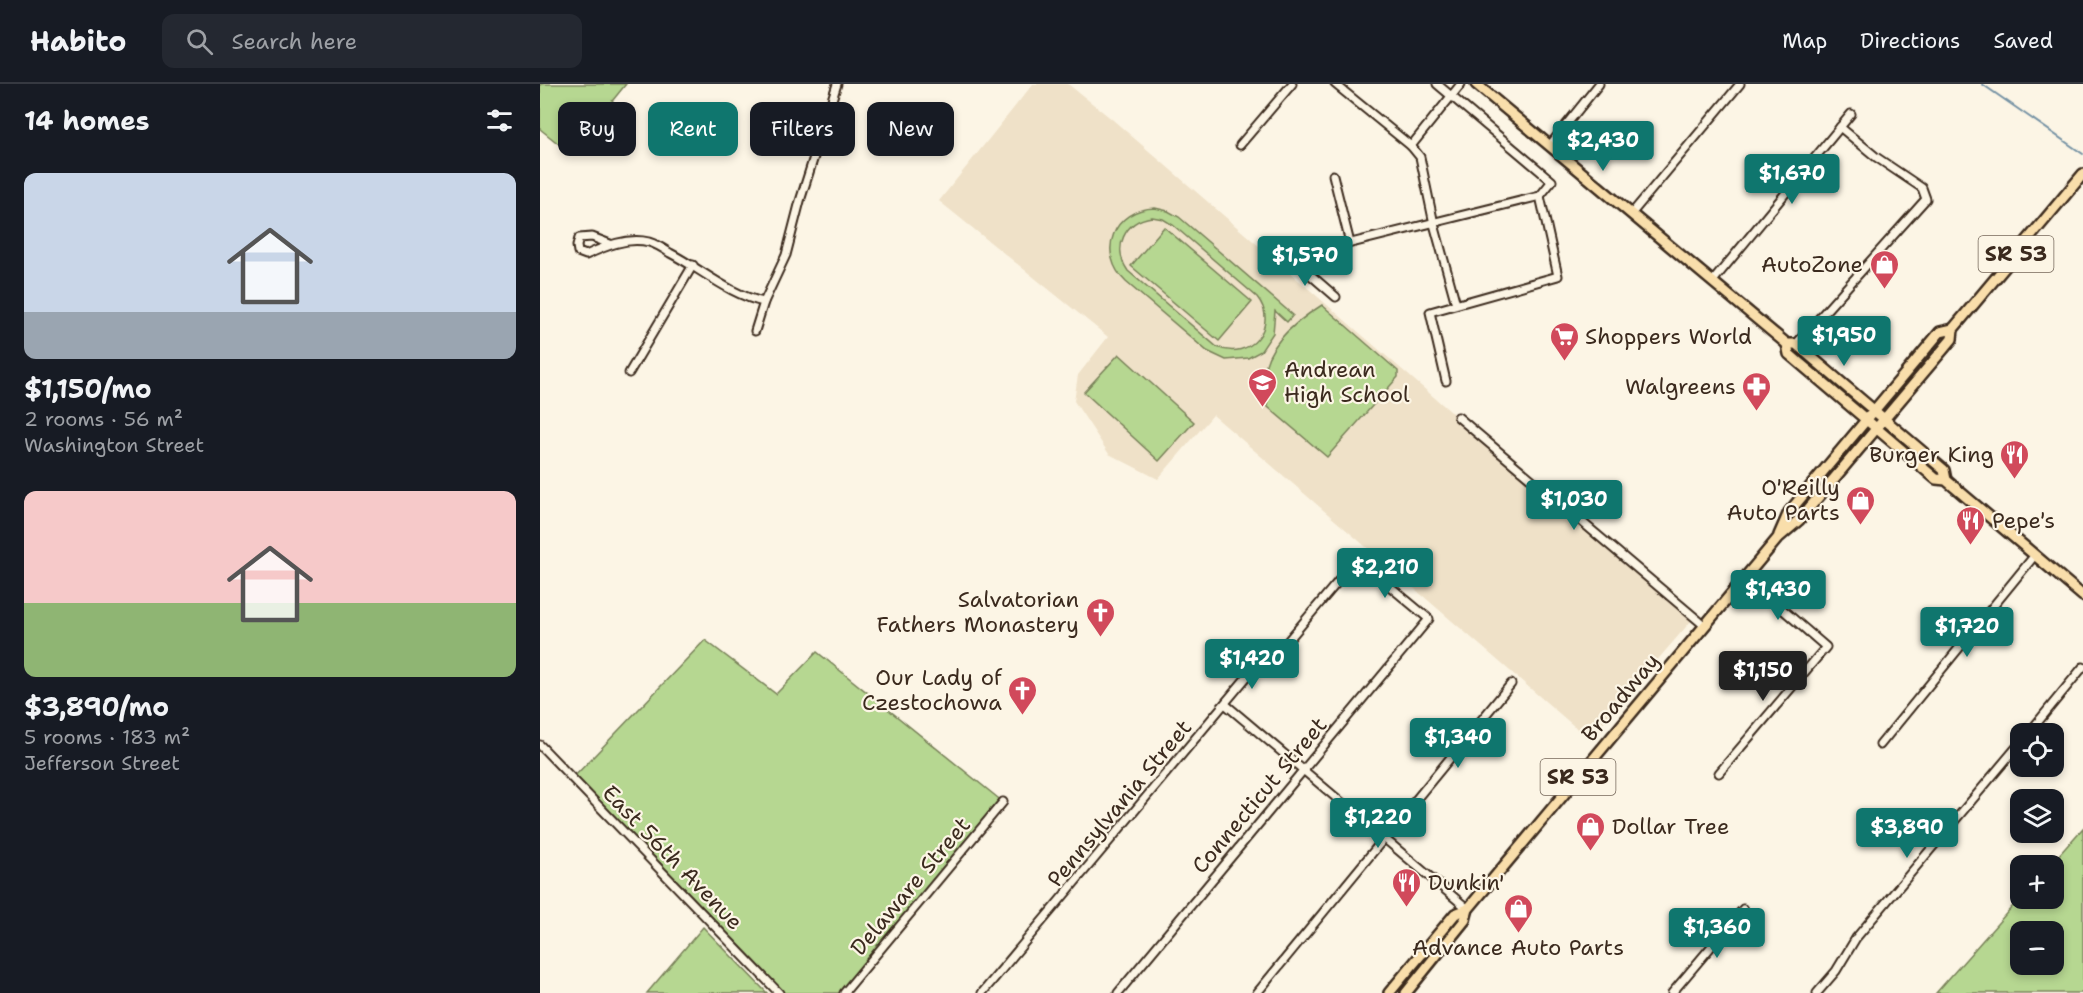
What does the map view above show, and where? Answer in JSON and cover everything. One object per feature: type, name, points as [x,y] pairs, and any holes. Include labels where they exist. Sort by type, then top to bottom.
[{"type":"main road","points":[[1476,84],[1885,420],[1944,470],[1946,480]]},
{"type":"main road","name":"Broadway","points":[[1406,993],[1465,920],[1468,909],[1778,538],[1799,520],[1885,420],[1952,339],[1953,330],[2081,176]]},
{"type":"main road","name":"Broadway","points":[[1778,538],[1789,512],[1940,332],[1953,330]]},
{"type":"main road","points":[[1792,344],[1789,354],[1936,479],[1946,480],[2083,596]]},
{"type":"main road","name":"Broadway","points":[[1389,993],[1455,914],[1468,909]]},
{"type":"street","points":[[755,331],[764,303],[786,255],[800,201],[837,84]]},
{"type":"street","points":[[1240,146],[1292,84]]},
{"type":"street","points":[[1335,84],[1411,146],[1420,157],[1434,224],[1456,304]]},
{"type":"street","points":[[1336,297],[1291,258],[1540,196],[1552,181],[1437,84]]},
{"type":"street","points":[[1411,146],[1461,84]]},
{"type":"street","points":[[1550,145],[1599,84]]},
{"type":"street","points":[[1632,213],[1740,84]]},
{"type":"street","points":[[1713,281],[1851,114]]},
{"type":"street","points":[[1792,344],[1926,199],[1922,188],[1876,157],[1840,127]]},
{"type":"street","points":[[1333,175],[1350,243]]},
{"type":"street","points":[[1446,381],[1430,312],[1558,276],[1540,196]]},
{"type":"street","points":[[610,244],[650,242],[747,298],[764,303]]},
{"type":"street","points":[[628,373],[693,265]]},
{"type":"street","points":[[1458,417],[1705,626]]},
{"type":"street","points":[[1880,745],[2035,555]]},
{"type":"street","name":"Pennsylvania Street","points":[[982,993],[1261,660],[1281,649],[1357,559],[1429,619]]},
{"type":"street","points":[[1719,772],[1826,646],[1745,577]]},
{"type":"street","name":"Connecticut Street","points":[[1118,993],[1429,619]]},
{"type":"street","points":[[2037,723],[2083,667]]},
{"type":"street","points":[[1257,993],[1511,684]]},
{"type":"street","points":[[1225,704],[1468,909]]},
{"type":"street","name":"East 56th Avenue","points":[[540,745],[779,993]]},
{"type":"street","points":[[1817,993],[1836,970],[1856,938],[2010,755]]},
{"type":"street","name":"Delaware Street","points":[[844,993],[1003,801]]},
{"type":"street","points":[[1672,993],[1743,909]]},
{"type":"shaded area","name":"Andrean High School","points":[[1033,84],[1068,84],[1113,120],[1692,620],[1589,739],[1213,415],[1158,479],[1109,454],[1074,401],[1078,375],[1108,337],[939,201]]},
{"type":"green space","points":[[540,84],[626,84],[611,102],[558,102],[558,143],[540,129]]},
{"type":"green space","points":[[1155,208],[1179,217],[1293,315],[1287,322],[1275,311],[1273,333],[1261,351],[1248,358],[1226,360],[1207,351],[1126,282],[1117,271],[1112,258],[1111,246],[1119,224],[1140,210]],"holes":[[[1152,217],[1163,219],[1257,297],[1263,308],[1265,319],[1258,338],[1250,345],[1229,350],[1217,347],[1128,271],[1121,253],[1121,245],[1128,230],[1142,220]]]},
{"type":"green space","points":[[1164,227],[1252,302],[1219,341],[1131,266]]},
{"type":"green space","points":[[1322,305],[1398,371],[1398,377],[1327,457],[1268,407],[1264,379],[1266,364],[1277,343],[1303,318]]},
{"type":"green space","points":[[1119,354],[1194,422],[1159,461],[1084,392]]},
{"type":"green space","points":[[705,640],[776,694],[817,652],[1003,802],[844,993],[779,993],[572,779]]},
{"type":"green space","points":[[2083,828],[2083,993],[1936,993],[2010,909],[2064,909],[2064,855],[2059,855]]},
{"type":"green space","points":[[703,927],[767,993],[647,993]]},
{"type":"waterway","points":[[1982,84],[2083,154]]},
{"type":"place","name":"AutoZone","points":[[1884,290]]},
{"type":"place","name":"Shoppers World","points":[[1564,362]]},
{"type":"place","name":"Andrean High School","points":[[1263,408]]},
{"type":"place","name":"Walgreens","points":[[1757,412]]},
{"type":"place","name":"Burger King","points":[[2015,480]]},
{"type":"place","name":"O'Reilly Auto Parts","points":[[1861,526]]},
{"type":"place","name":"Pepe's","points":[[1971,546]]},
{"type":"place","name":"Salvatorian Fathers Monastery","points":[[1100,638]]},
{"type":"place","name":"Our Lady of Czestochowa","points":[[1023,716]]},
{"type":"place","name":"Dollar Tree","points":[[1591,852]]},
{"type":"place","name":"Dunkin'","points":[[1407,908]]},
{"type":"place","name":"Advance Auto Parts","points":[[1518,934]]}]
